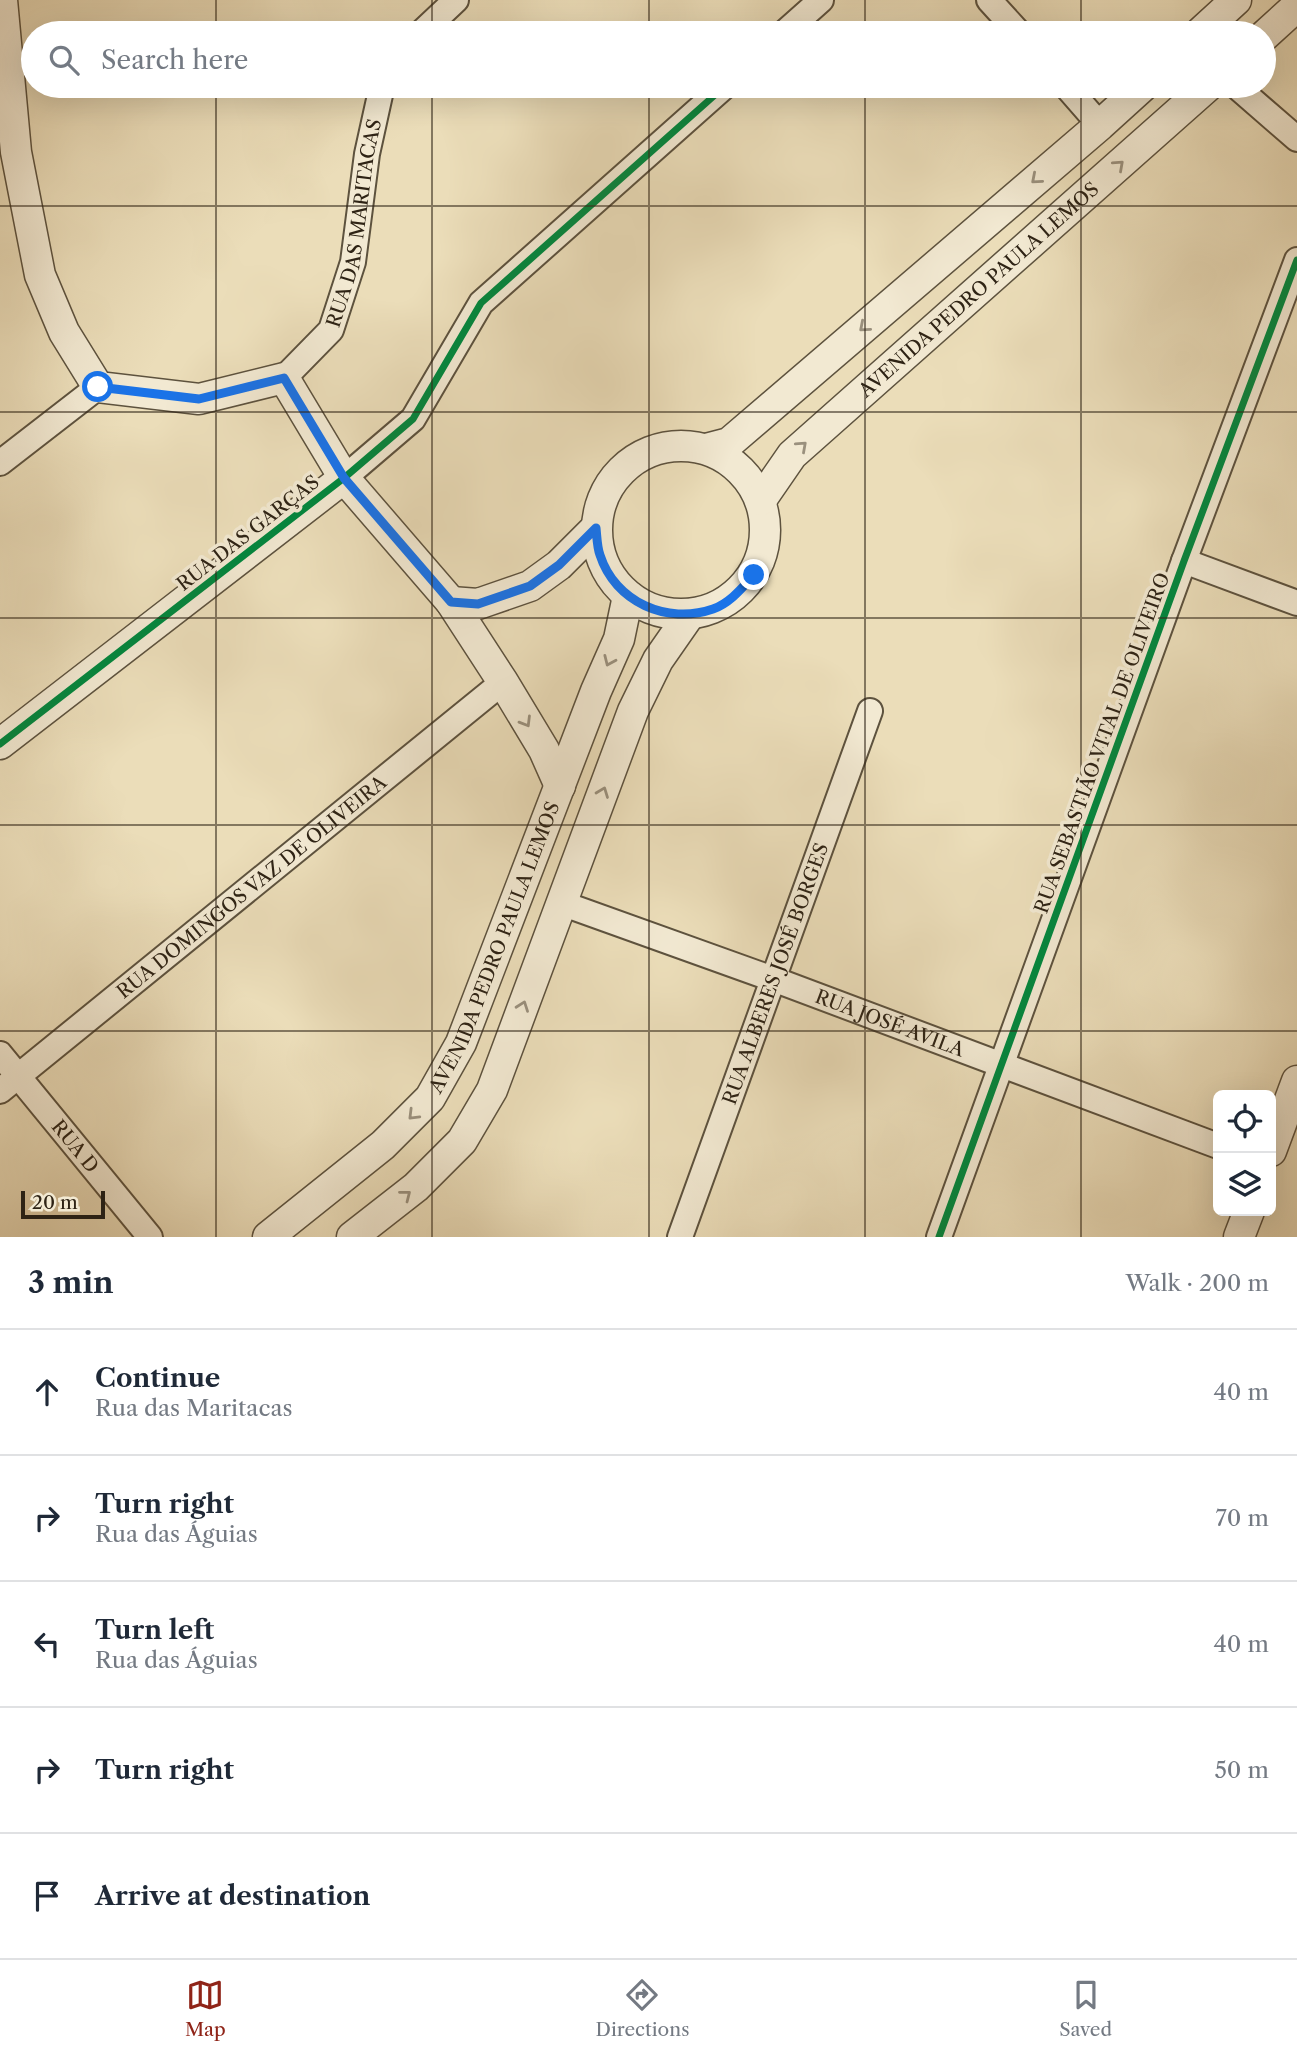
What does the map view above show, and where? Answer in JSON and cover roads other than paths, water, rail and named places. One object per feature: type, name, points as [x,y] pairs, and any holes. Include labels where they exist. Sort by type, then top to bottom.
[{"type":"street","points":[[2,0],[8,158],[40,275],[64,332],[98,387]]},
{"type":"street","points":[[434,21],[456,0]]},
{"type":"street","points":[[797,21],[821,0]]},
{"type":"street","points":[[989,0],[1007,21]]},
{"type":"street","points":[[1213,21],[1236,0]]},
{"type":"street","points":[[1276,25],[1297,6]]},
{"type":"street","name":"RUA DAS MARITACAS","points":[[284,378],[331,330],[352,262],[366,154],[379,98]]},
{"type":"street","name":"RUA DAS GARÇAS","points":[[0,744],[344,478],[412,419],[481,303],[712,98]]},
{"type":"street","points":[[1076,98],[1100,125]]},
{"type":"street","points":[[706,449],[729,443],[1130,98]]},
{"type":"street","name":"AVENIDA PEDRO PAULA LEMOS","points":[[761,500],[792,455],[1194,98]]},
{"type":"street","points":[[1250,98],[1297,139]]},
{"type":"street","name":"RUA SEBASTIÃO VITAL DE OLIVEIRO","points":[[939,1237],[1184,561],[1297,260]]},
{"type":"street","points":[[0,463],[98,387],[199,399],[284,378],[344,478],[451,602],[544,750],[560,786]]},
{"type":"street","points":[[680,445],[706,449],[730,460],[748,478],[761,500],[766,525],[764,551],[754,575],[737,594],[715,608],[690,614],[668,614],[647,608],[628,596],[611,577],[600,554],[596,528],[601,503],[613,480],[631,461],[654,450],[680,445]]},
{"type":"street","points":[[451,602],[478,604],[530,586],[559,565],[596,528]]},
{"type":"street","points":[[1184,561],[1297,603]]},
{"type":"street","name":"AVENIDA PEDRO PAULA LEMOS","points":[[268,1237],[383,1144],[430,1098],[461,1043],[618,639],[628,596]]},
{"type":"street","points":[[352,1237],[416,1187],[462,1142],[492,1090],[633,711],[658,660],[690,614]]},
{"type":"street","name":"RUA DOMINGOS VAZ DE OLIVEIRA","points":[[9,1084],[503,682]]},
{"type":"street","name":"RUA ALBERES JOSÉ BORGES","points":[[680,1237],[870,711]]},
{"type":"street","name":"RUA JOSÉ AVILA","points":[[561,903],[773,979],[1213,1144]]},
{"type":"street","name":"RUA D","points":[[0,1054],[9,1084],[150,1237]]},
{"type":"street","points":[[1276,1138],[1297,1081]]},
{"type":"street","points":[[1239,1237],[1247,1216]]}]
